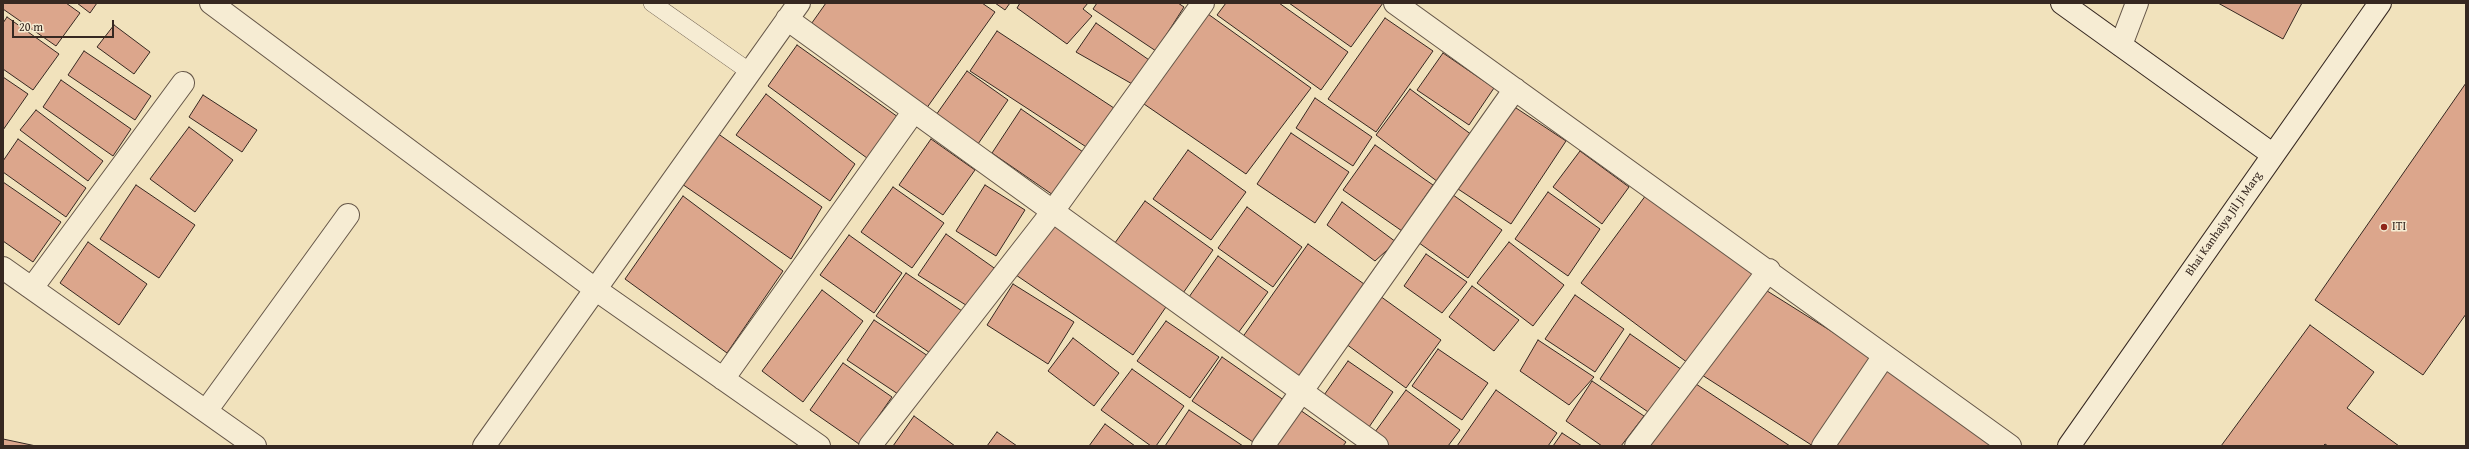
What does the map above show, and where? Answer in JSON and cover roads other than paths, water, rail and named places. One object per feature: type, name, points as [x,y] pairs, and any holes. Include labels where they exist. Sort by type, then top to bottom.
[{"type":"street","points":[[211,3],[595,289],[819,446]]},
{"type":"street","points":[[870,446],[1053,211],[1203,3]]},
{"type":"street","points":[[1395,3],[1769,270],[1884,356],[2010,446]]},
{"type":"street","points":[[2062,3],[2272,154]]},
{"type":"street","points":[[2121,45],[2137,3]]},
{"type":"street","name":"Bhai Kanhaiya Jil Ji Marg","points":[[2069,446],[2272,154],[2380,3]]},
{"type":"street","points":[[484,446],[793,11],[914,111],[1376,446]]},
{"type":"street","points":[[32,288],[183,83]]},
{"type":"street","points":[[1263,446],[1515,90]]},
{"type":"street","points":[[723,379],[914,111]]},
{"type":"street","points":[[206,411],[348,215]]},
{"type":"street","points":[[3,268],[255,446]]},
{"type":"street","points":[[1636,446],[1769,270]]},
{"type":"street","points":[[1823,446],[1884,356]]},
{"type":"lane","points":[[652,3],[750,72]]},
{"type":"place","name":"ITI","points":[[2384,227]]}]
